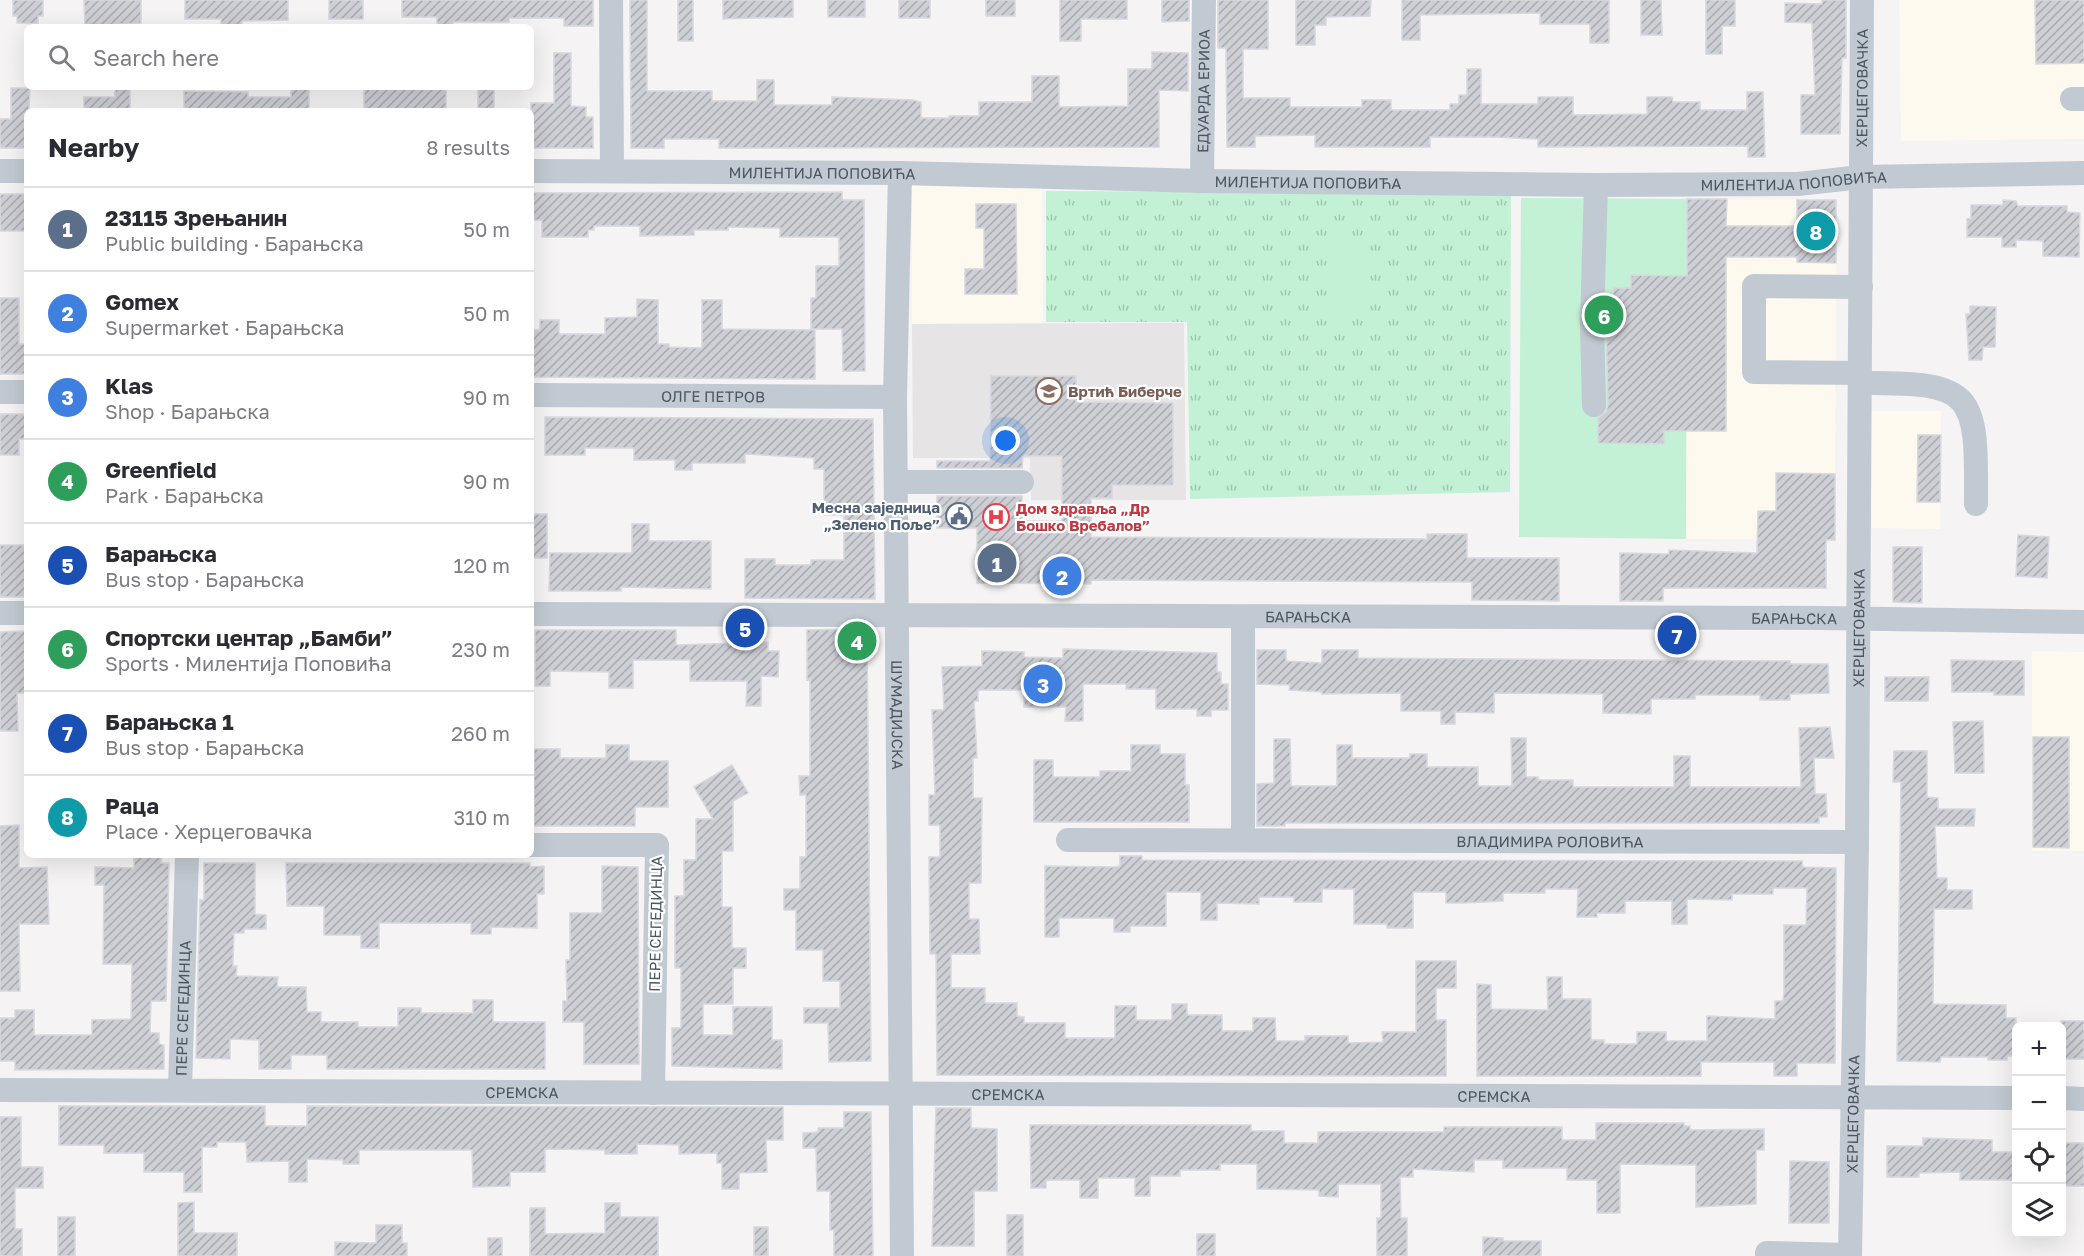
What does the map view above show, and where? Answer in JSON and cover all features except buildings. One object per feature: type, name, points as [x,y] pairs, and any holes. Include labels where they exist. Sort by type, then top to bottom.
[{"type":"street","points":[[611,0],[612,171]]},
{"type":"street","name":"ЕДУАРДА ЕРИОА","points":[[1202,181],[1204,0]]},
{"type":"street","name":"ХЕРЦЕГОВАЧКА","points":[[1850,1255],[1857,842],[1862,0]]},
{"type":"street","points":[[0,171],[24,171]]},
{"type":"street","name":"МИЛЕНТИЈА ПОПОВИЋА","points":[[534,171],[900,173],[1202,181],[1596,185],[1798,184],[1861,177],[2084,173]]},
{"type":"street","name":"ШУМАДИЈСКА","points":[[900,173],[895,397],[902,1256]]},
{"type":"street","points":[[1594,405],[1592,325],[1596,185]]},
{"type":"street","points":[[1860,287],[1754,286],[1754,372],[1916,382],[1940,387],[1958,396],[1971,411],[1975,428],[1976,504]]},
{"type":"street","points":[[0,392],[24,392]]},
{"type":"street","name":"ОЛГЕ ПЕТРОВ","points":[[534,395],[895,397]]},
{"type":"street","points":[[896,482],[1022,482]]},
{"type":"street","points":[[0,613],[24,613]]},
{"type":"street","name":"БАРАЊСКА","points":[[534,614],[1858,618],[2084,622]]},
{"type":"street","points":[[1243,616],[1243,840]]},
{"type":"street","name":"ВЛАДИМИРА РОЛОВИЋА","points":[[1068,840],[1857,842]]},
{"type":"street","name":"ПЕРЕ СЕГЕДИНЦА","points":[[534,845],[657,845],[653,1093]]},
{"type":"street","name":"ПЕРЕ СЕГЕДИНЦА","points":[[180,1089],[187,858]]},
{"type":"street","name":"СРЕМСКА","points":[[0,1090],[180,1089],[653,1093],[902,1091],[2012,1098]]},
{"type":"street","points":[[2066,1098],[2084,1099]]},
{"type":"street","points":[[1767,1254],[1850,1255]]},
{"type":"shaded area","points":[[1899,0],[2084,0],[2084,139],[1901,141]]},
{"type":"shaded area","points":[[912,178],[1042,178],[1043,324],[912,324]]},
{"type":"shaded area","points":[[1687,199],[1836,200],[1835,540],[1686,539]]},
{"type":"shaded area","name":"Вртић Биберче","points":[[1184,323],[1186,500],[1031,500],[1030,458],[913,458],[912,324]]},
{"type":"shaded area","points":[[1866,411],[1941,411],[1940,529],[1865,528]]},
{"type":"shaded area","points":[[2032,651],[2084,652],[2084,851],[2032,851]]},
{"type":"green space","points":[[1046,191],[1511,193],[1510,492],[1190,499],[1187,322],[1046,322]]},
{"type":"green space","points":[[1521,198],[1687,199],[1686,539],[1519,537]]},
{"type":"green space","points":[[1370,240],[1370,316],[1331,316],[1330,241]]},
{"type":"place","name":"Раца","points":[[1816,231]]},
{"type":"place","name":"Спортски центар „Бамби”","points":[[1604,315]]},
{"type":"place","name":"Вртић Биберче","points":[[1049,391]]},
{"type":"place","name":"Месна заједница „Зелено Поље”","points":[[959,516]]},
{"type":"place","name":"Дом здравља „Др Бошко Вребалов”","points":[[996,517]]},
{"type":"place","name":"23115 Зрењанин","points":[[997,563]]},
{"type":"place","name":"Gomex","points":[[1062,576]]},
{"type":"place","name":"Барањска","points":[[745,628]]},
{"type":"place","name":"Барањска 1","points":[[1677,635]]},
{"type":"place","name":"Greenfield","points":[[857,641]]},
{"type":"place","name":"Klas","points":[[1043,684]]}]
